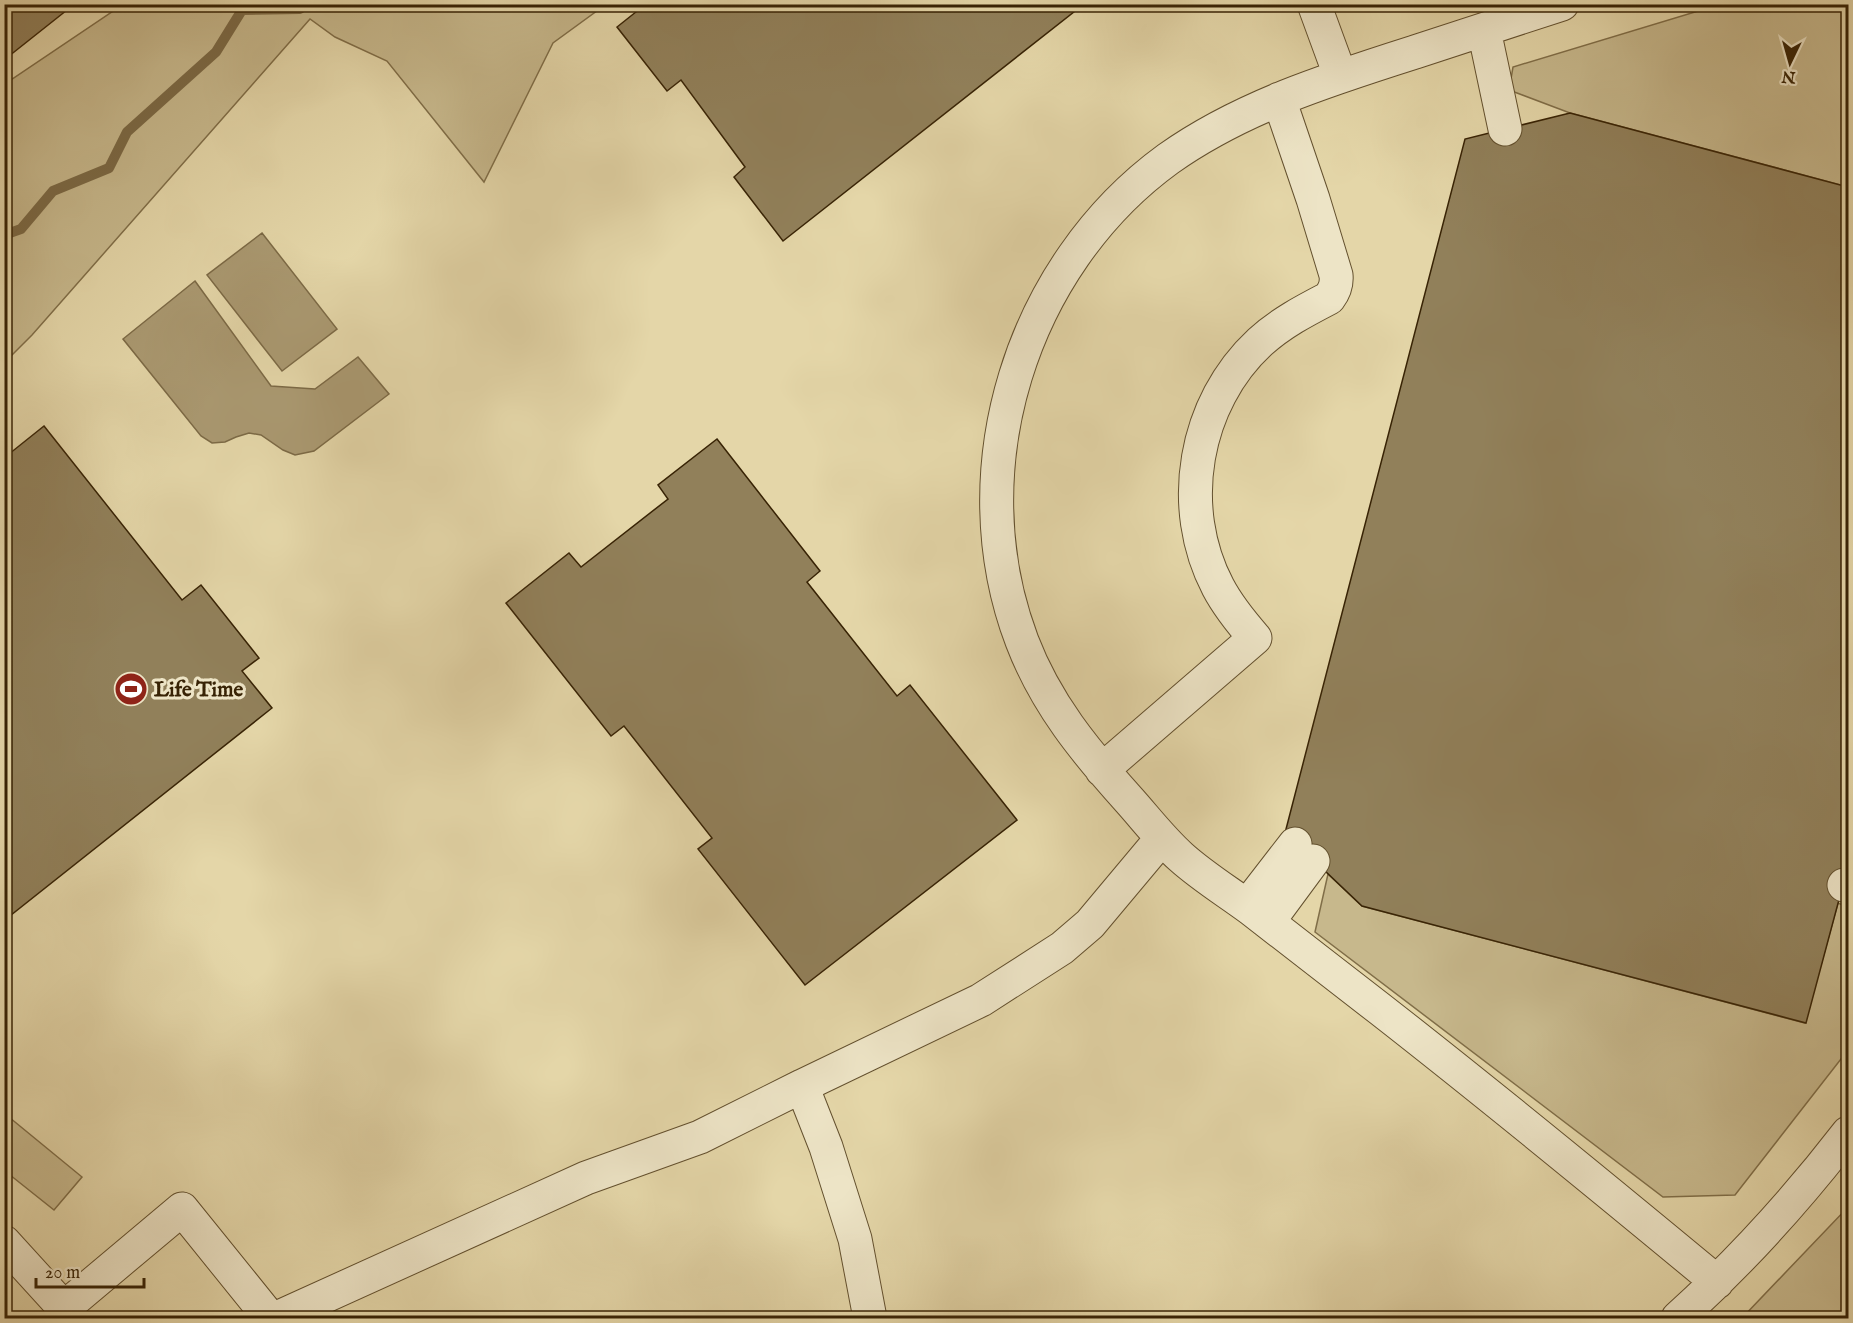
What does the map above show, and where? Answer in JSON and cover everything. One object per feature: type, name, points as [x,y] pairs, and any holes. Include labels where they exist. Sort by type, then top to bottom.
[{"type":"street","points":[[1314,4],[1340,75]]},
{"type":"street","points":[[1562,4],[1340,75],[1279,99],[1220,128],[1168,159],[1119,202],[1072,258],[1055,284],[1032,329],[1020,360],[1000,441],[997,486],[998,521],[1004,577],[1022,640],[1040,681],[1068,729],[1182,858],[1477,1084],[1718,1282]]},
{"type":"street","points":[[1473,33],[1494,132]]},
{"type":"street","points":[[1102,770],[1255,638],[1235,615],[1213,576],[1197,522],[1195,488],[1198,455],[1207,422],[1220,393],[1237,367],[1259,343],[1283,323],[1329,298],[1337,283],[1313,199],[1279,99]]},
{"type":"street","points":[[277,1318],[586,1178],[700,1137],[981,1000],[1062,948],[1090,924],[1162,838]]},
{"type":"street","points":[[1257,914],[1304,852]]},
{"type":"street","points":[[802,1086],[826,1147],[855,1239],[870,1318]]},
{"type":"street","points":[[1678,1318],[1718,1282],[1812,1180],[1848,1133]]},
{"type":"street","points":[[4,1242],[67,1313],[182,1209],[270,1318]]},
{"type":"shaded area","points":[[122,5],[605,5],[553,43],[484,182],[387,61],[335,37],[310,19],[32,335],[5,362],[5,84]]},
{"type":"shaded area","points":[[1718,5],[1848,5],[1848,187],[1570,113],[1509,90],[1513,67]]},
{"type":"shaded area","points":[[262,233],[337,329],[282,371],[207,275]]},
{"type":"shaded area","points":[[195,281],[271,386],[315,389],[358,357],[389,394],[314,451],[295,455],[261,435],[249,433],[225,442],[212,443],[201,436],[123,339]]},
{"type":"shaded area","points":[[1328,874],[1362,906],[1805,1023],[1838,903],[1848,907],[1848,1050],[1735,1195],[1663,1197],[1315,932]]},
{"type":"shaded area","points":[[4,1113],[82,1177],[54,1210],[5,1171]]},
{"type":"shaded area","points":[[1848,1207],[1848,1318],[1742,1318]]},
{"type":"building","points":[[4,4],[68,4],[64,7],[67,10],[4,60]]},
{"type":"building","points":[[646,4],[1084,4],[783,241],[734,177],[745,167],[681,80],[667,91],[617,27]]},
{"type":"building","points":[[1570,113],[1848,187],[1848,866],[1806,1023],[1362,906],[1285,833],[1465,139]]},
{"type":"building","name":"Life Time","points":[[44,426],[182,600],[201,585],[259,658],[242,671],[272,708],[6,919],[4,917],[4,458]]},
{"type":"building","points":[[717,439],[820,571],[807,582],[897,696],[910,685],[1017,820],[805,985],[698,849],[712,838],[624,726],[611,736],[506,603],[569,553],[581,567],[668,499],[658,485]]},
{"type":"waterway","points":[[4,235],[21,229],[53,191],[109,168],[127,132],[216,52],[242,10],[300,9],[306,4]]},
{"type":"place","name":"Life Time","points":[[131,689]]}]
